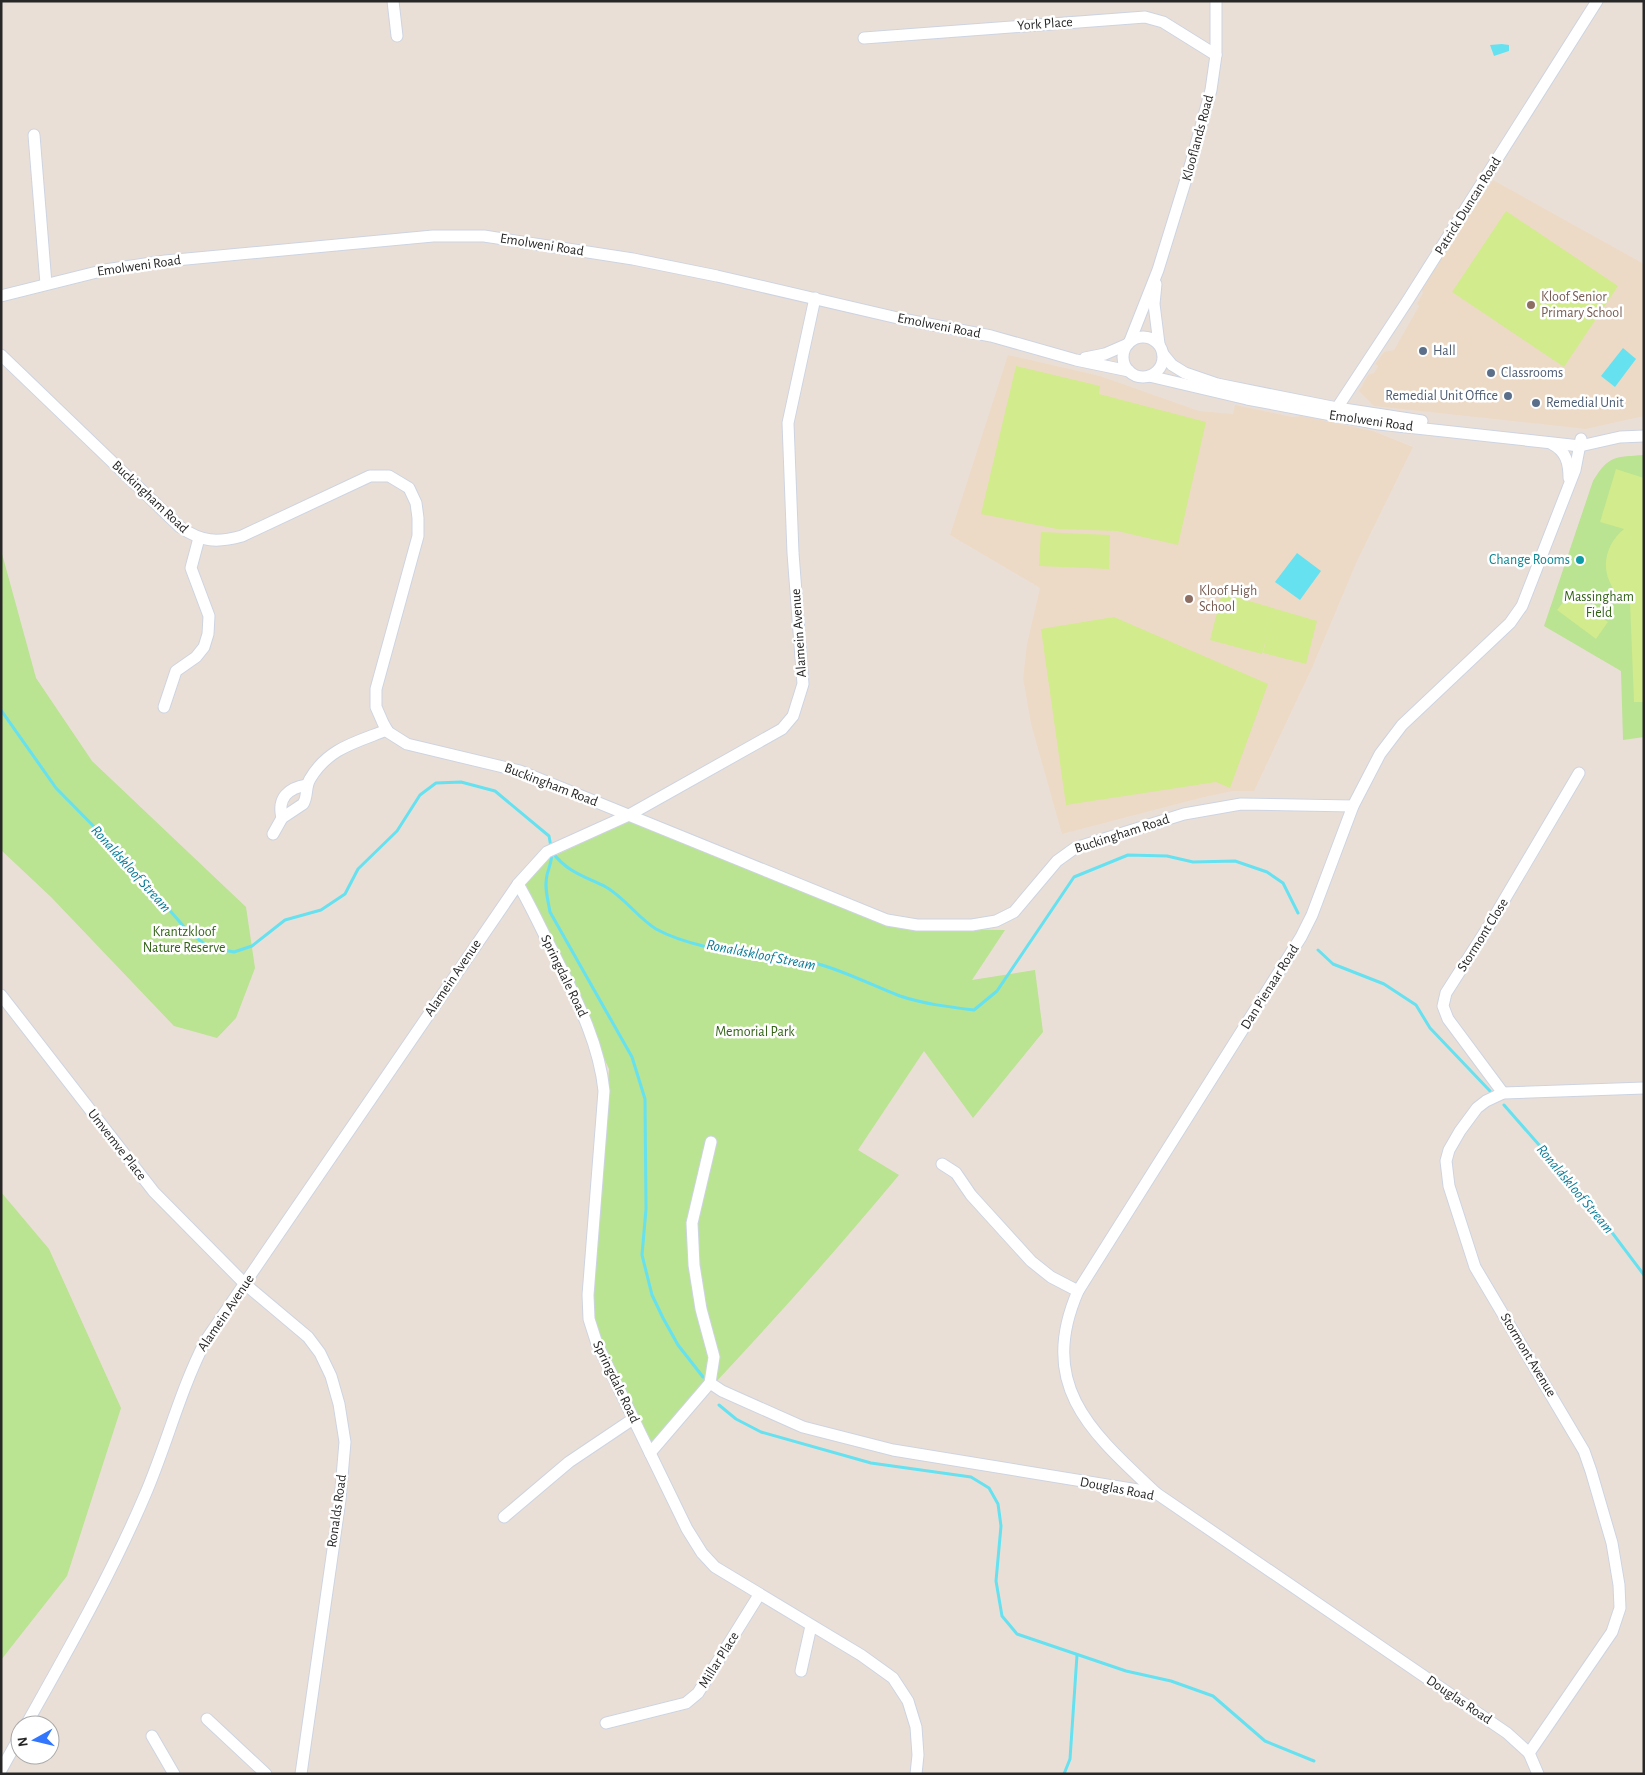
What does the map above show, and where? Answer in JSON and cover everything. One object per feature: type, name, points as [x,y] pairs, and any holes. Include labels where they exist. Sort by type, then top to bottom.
[{"type":"street","points":[[393,1],[397,36]]},
{"type":"street","name":"Klooflands Road","points":[[1129,343],[1158,270],[1200,130],[1212,82],[1216,55],[1216,1]]},
{"type":"street","name":"Patrick Duncan Road","points":[[1337,408],[1408,300],[1597,1]]},
{"type":"street","name":"York Place","points":[[864,38],[1145,17],[1163,22],[1216,55]]},
{"type":"street","points":[[34,135],[46,284]]},
{"type":"street","name":"Emolweni Road","points":[[1,296],[105,270],[165,261],[448,235],[505,238],[614,256],[814,298],[902,319],[991,336],[1076,360],[1129,371]]},
{"type":"street","name":"Klooflands Road","points":[[1158,270],[1154,304],[1161,349]]},
{"type":"street","name":"Alamein Avenue","points":[[31,1715],[113,1565],[145,1495],[193,1365],[206,1340],[518,884],[534,864],[552,850],[629,815],[782,729],[792,716],[800,700],[803,684],[803,661],[793,553],[788,423],[814,298]]},
{"type":"street","points":[[1147,337],[1161,349],[1161,365],[1149,376],[1136,376],[1129,371],[1123,360],[1129,343],[1135,338],[1147,337]]},
{"type":"street","name":"Emolweni Road","points":[[1076,360],[1097,356],[1129,343]]},
{"type":"street","name":"Emolweni Road","points":[[1161,349],[1178,370],[1191,377],[1251,392],[1350,411],[1580,442]]},
{"type":"street","name":"Buckingham Road","points":[[1,355],[180,527],[199,538],[213,541],[242,536],[370,476],[389,476],[409,488],[416,503],[418,536],[376,689],[376,707],[387,730],[407,744],[504,766],[887,920],[917,925],[972,925],[996,921],[1014,912],[1057,861],[1088,842],[1184,814],[1230,805],[1353,806]]},
{"type":"street","name":"Emolweni Road","points":[[1149,376],[1247,399],[1371,423],[1551,444],[1644,436]]},
{"type":"street","points":[[1350,411],[1349,399],[1352,384]]},
{"type":"street","name":"Dan Pienaar Road","points":[[1156,1493],[1087,1423],[1073,1395],[1064,1368],[1063,1343],[1067,1317],[1078,1291],[1301,937],[1312,915],[1353,806],[1389,740],[1518,614],[1575,470],[1580,442]]},
{"type":"street","points":[[1551,444],[1559,448],[1568,462],[1570,482]]},
{"type":"street","points":[[164,707],[176,671],[196,657],[204,647],[208,634],[209,616],[191,568],[199,538]]},
{"type":"street","points":[[273,834],[282,818],[306,800],[307,785],[314,773],[340,749],[349,743],[387,730]]},
{"type":"street","name":"Stormont Close","points":[[1503,1093],[1448,1019],[1443,1006],[1446,994],[1580,773]]},
{"type":"street","points":[[282,818],[280,808],[284,796],[293,788],[307,785]]},
{"type":"street","name":"Springdale Road","points":[[518,884],[534,912],[586,1021],[602,1070],[604,1091],[589,1264],[588,1311],[590,1327],[597,1344],[687,1529],[702,1554],[715,1567],[759,1595],[861,1655],[899,1685],[908,1701],[916,1727],[918,1755],[916,1774]]},
{"type":"street","name":"Umvemve Place","points":[[1,996],[154,1192],[245,1284]]},
{"type":"street","name":"Stormont Avenue","points":[[1529,1753],[1612,1632],[1620,1608],[1619,1585],[1612,1543],[1584,1451],[1476,1267],[1449,1186],[1446,1161],[1449,1150],[1457,1136],[1477,1108],[1486,1101],[1503,1093],[1644,1088]]},
{"type":"street","points":[[650,1453],[710,1383],[714,1357],[698,1292],[694,1265],[692,1223],[711,1142]]},
{"type":"street","points":[[942,1164],[956,1173],[971,1195],[1031,1261],[1051,1276],[1078,1291]]},
{"type":"street","name":"Ronalds Road","points":[[245,1284],[308,1337],[320,1353],[331,1376],[340,1404],[345,1442],[340,1500],[301,1774]]},
{"type":"street","name":"Douglas Road","points":[[710,1383],[722,1392],[803,1427],[834,1436],[893,1450],[1156,1493],[1520,1742],[1529,1753],[1538,1774]]},
{"type":"street","points":[[504,1517],[569,1462],[634,1419]]},
{"type":"street","name":"Millar Place","points":[[606,1723],[686,1703],[698,1693],[759,1595]]},
{"type":"street","points":[[801,1671],[811,1626]]},
{"type":"street","points":[[207,1719],[266,1774]]},
{"type":"street","points":[[152,1736],[174,1774]]},
{"type":"street","points":[[1,1770],[10,1754]]},
{"type":"shaded area","name":"Kloof Senior Primary School","points":[[1493,180],[1644,264],[1644,416],[1586,429],[1374,406],[1359,391],[1368,375],[1374,373],[1378,366],[1375,364],[1384,352],[1394,350],[1419,306],[1417,304],[1423,293],[1421,287]]},
{"type":"shaded area","name":"Kloof High School","points":[[1008,355],[1100,376],[1199,411],[1233,414],[1235,405],[1292,417],[1302,416],[1373,431],[1413,447],[1357,561],[1312,668],[1254,791],[1233,791],[1204,797],[1062,834],[1031,724],[1023,678],[1027,644],[1040,588],[950,535]]},
{"type":"green space","points":[[1506,211],[1618,286],[1564,367],[1452,292]]},
{"type":"green space","points":[[1016,366],[1100,386],[1099,394],[1206,422],[1178,545],[1117,531],[1057,529],[981,514]]},
{"type":"green space","name":"Massingham Field","points":[[1644,455],[1644,737],[1623,740],[1621,671],[1544,626],[1593,481],[1604,466],[1614,459]]},
{"type":"green space","points":[[1616,469],[1644,478],[1644,702],[1634,702],[1630,603],[1613,588],[1606,568],[1610,547],[1624,529],[1600,522]]},
{"type":"green space","points":[[1041,532],[1110,535],[1109,569],[1039,566]]},
{"type":"green space","name":"Krantzkloof Nature Reserve","points":[[1,550],[36,678],[92,761],[246,907],[255,968],[236,1018],[217,1038],[174,1026],[51,897],[1,850]]},
{"type":"green space","points":[[1222,593],[1317,621],[1306,664],[1263,653],[1267,635],[1262,654],[1210,640]]},
{"type":"green space","points":[[1570,593],[1608,622],[1596,639],[1557,610]]},
{"type":"green space","points":[[1114,617],[1268,684],[1230,788],[1216,782],[1066,805],[1041,629]]},
{"type":"green space","name":"Memorial Park","points":[[630,819],[902,929],[1005,930],[972,980],[1035,970],[1043,1032],[973,1118],[924,1051],[858,1150],[899,1175],[779,1313],[654,1447],[592,1324],[609,1069],[528,894],[525,880],[528,869]]},
{"type":"green space","points":[[1,1192],[49,1249],[121,1408],[67,1576],[1,1660]]},
{"type":"water","points":[[1490,45],[1509,45],[1509,51],[1494,56]]},
{"type":"water","points":[[1623,348],[1636,359],[1615,387],[1601,376]]},
{"type":"water","points":[[1297,553],[1321,571],[1300,600],[1275,582]]},
{"type":"waterway","name":"Ronaldskloof Stream","points":[[1,710],[56,788],[115,848],[186,929],[208,947],[234,952],[252,946],[285,920],[321,910],[345,894],[358,869],[397,831],[420,795],[436,783],[461,782],[495,791],[549,836],[551,847]]},
{"type":"waterway","points":[[552,852],[546,884],[550,912],[632,1057],[645,1099],[646,1209],[642,1255],[652,1295],[678,1345],[703,1377]]},
{"type":"waterway","name":"Ronaldskloof Stream","points":[[553,853],[564,865],[613,892],[656,929],[679,939],[706,947],[746,955],[815,963],[909,999],[974,1010],[997,991],[1074,877],[1128,855],[1167,856],[1193,862],[1235,861],[1267,872],[1283,883],[1298,913]]},
{"type":"waterway","name":"Ronaldskloof Stream","points":[[1318,950],[1333,964],[1384,984],[1416,1005],[1430,1028],[1490,1091]]},
{"type":"waterway","name":"Ronaldskloof Stream","points":[[1504,1105],[1589,1202],[1644,1275]]},
{"type":"waterway","points":[[719,1405],[736,1419],[761,1432],[871,1463],[971,1477],[989,1488],[998,1504],[1001,1526],[996,1581],[1002,1616],[1017,1634],[1126,1671],[1171,1681],[1213,1696],[1265,1741],[1314,1761]]},
{"type":"waterway","points":[[1064,1774],[1070,1759],[1077,1655]]},
{"type":"place","name":"Kloof Senior Primary School","points":[[1531,305]]},
{"type":"place","name":"Hall","points":[[1423,351]]},
{"type":"place","name":"Classrooms","points":[[1491,373]]},
{"type":"place","name":"Remedial Unit Office","points":[[1508,396]]},
{"type":"place","name":"Remedial Unit","points":[[1536,403]]},
{"type":"place","name":"Change Rooms","points":[[1580,560]]},
{"type":"place","name":"Kloof High School","points":[[1189,599]]}]
